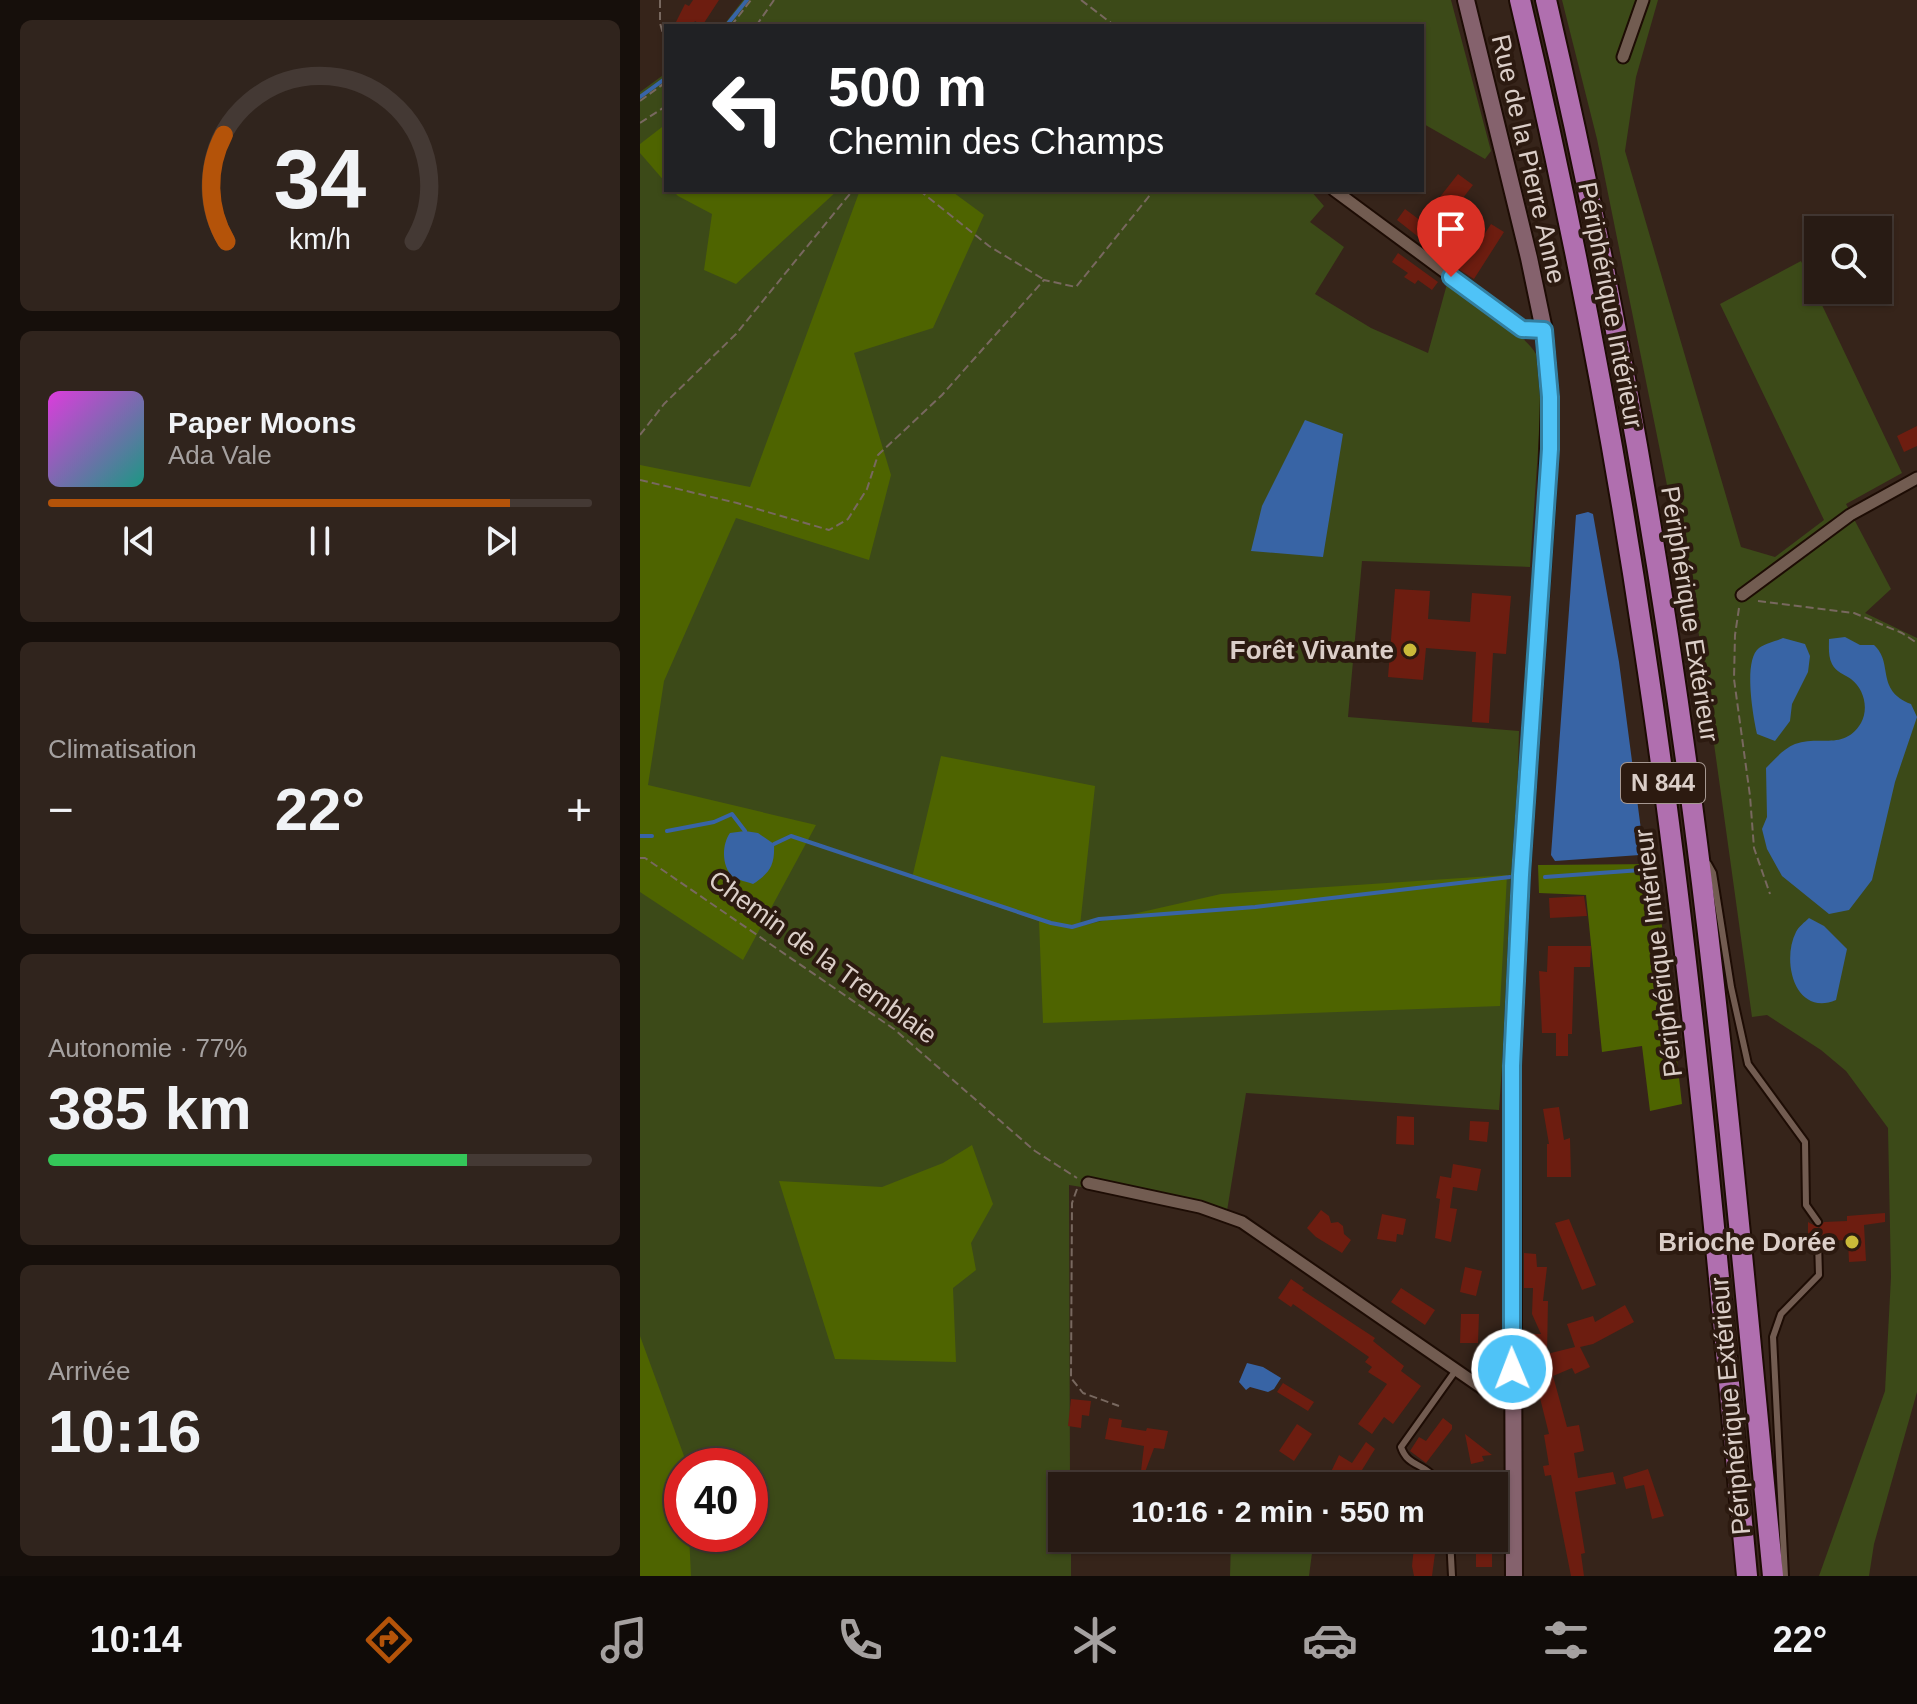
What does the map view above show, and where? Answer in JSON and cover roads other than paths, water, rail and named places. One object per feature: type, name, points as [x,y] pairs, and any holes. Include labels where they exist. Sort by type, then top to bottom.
[{"type":"highway","name":"Périphérique Intérieur","points":[[1520,0],[1596,354],[1650,687],[1677,884],[1702,1109],[1747,1576]]},
{"type":"highway","name":"Périphérique Extérieur","points":[[1546,0],[1627,386],[1665,614],[1698,847],[1727,1101],[1773,1576]]},
{"type":"street","name":"Rue de la Pierre Anne","points":[[1466,0],[1511,178],[1544,330],[1550,397],[1550,449],[1521,875],[1512,1066],[1514,1576]]},
{"type":"street","points":[[1623,57],[1643,0]]},
{"type":"street","points":[[1337,192],[1522,329],[1544,330]]},
{"type":"street","points":[[1742,595],[1850,515],[1917,478]]},
{"type":"street","points":[[1088,1183],[1200,1207],[1242,1222],[1488,1392],[1513,1395]]},
{"type":"lane","points":[[1698,847],[1713,873],[1731,987],[1748,1064],[1805,1142],[1806,1205],[1818,1222]]},
{"type":"lane","points":[[1785,1576],[1773,1337],[1781,1314],[1819,1275],[1818,1241]]},
{"type":"lane","points":[[1430,1472],[1418,1468],[1404,1455],[1401,1447],[1456,1370]]},
{"type":"lane","points":[[1451,1552],[1452,1576]]},
{"type":"water","points":[[1305,420],[1343,434],[1323,557],[1251,551],[1262,506]]},
{"type":"water","points":[[1593,514],[1619,662],[1643,845],[1640,855],[1555,861],[1551,855],[1576,515]]},
{"type":"water","points":[[1845,637],[1860,645],[1874,645],[1880,652],[1893,691],[1911,704],[1917,717],[1895,782],[1872,880],[1849,910],[1829,914],[1782,876],[1767,849],[1762,829],[1767,817],[1766,768],[1795,744],[1839,740],[1854,732],[1861,723],[1865,711],[1862,693],[1851,679],[1836,669],[1830,658],[1829,639]]},
{"type":"water","points":[[1783,638],[1805,644],[1810,656],[1808,672],[1792,704],[1790,721],[1775,741],[1757,734],[1750,676],[1754,654],[1759,648]]},
{"type":"water","points":[[730,833],[758,833],[774,844],[770,868],[753,884],[733,877],[725,861],[724,849]]},
{"type":"water","points":[[1809,918],[1824,926],[1847,949],[1836,1000],[1822,1003],[1810,1001],[1801,994],[1791,971],[1792,944],[1797,930]]},
{"type":"water","points":[[1247,1363],[1263,1367],[1281,1378],[1274,1389],[1268,1392],[1250,1387],[1246,1390],[1239,1382]]},
{"type":"waterway","points":[[728,24],[747,0]]},
{"type":"waterway","points":[[640,97],[664,79]]},
{"type":"waterway","points":[[667,831],[714,822],[732,814],[745,831]]},
{"type":"waterway","points":[[640,836],[652,836]]},
{"type":"waterway","points":[[774,844],[791,836],[1051,923],[1072,927],[1099,919],[1255,907],[1510,877]]},
{"type":"waterway","points":[[1545,877],[1641,870]]},
{"type":"place","name":"Forêt Vivante","points":[[1410,650]]},
{"type":"place","name":"Brioche Dorée","points":[[1852,1242]]}]
